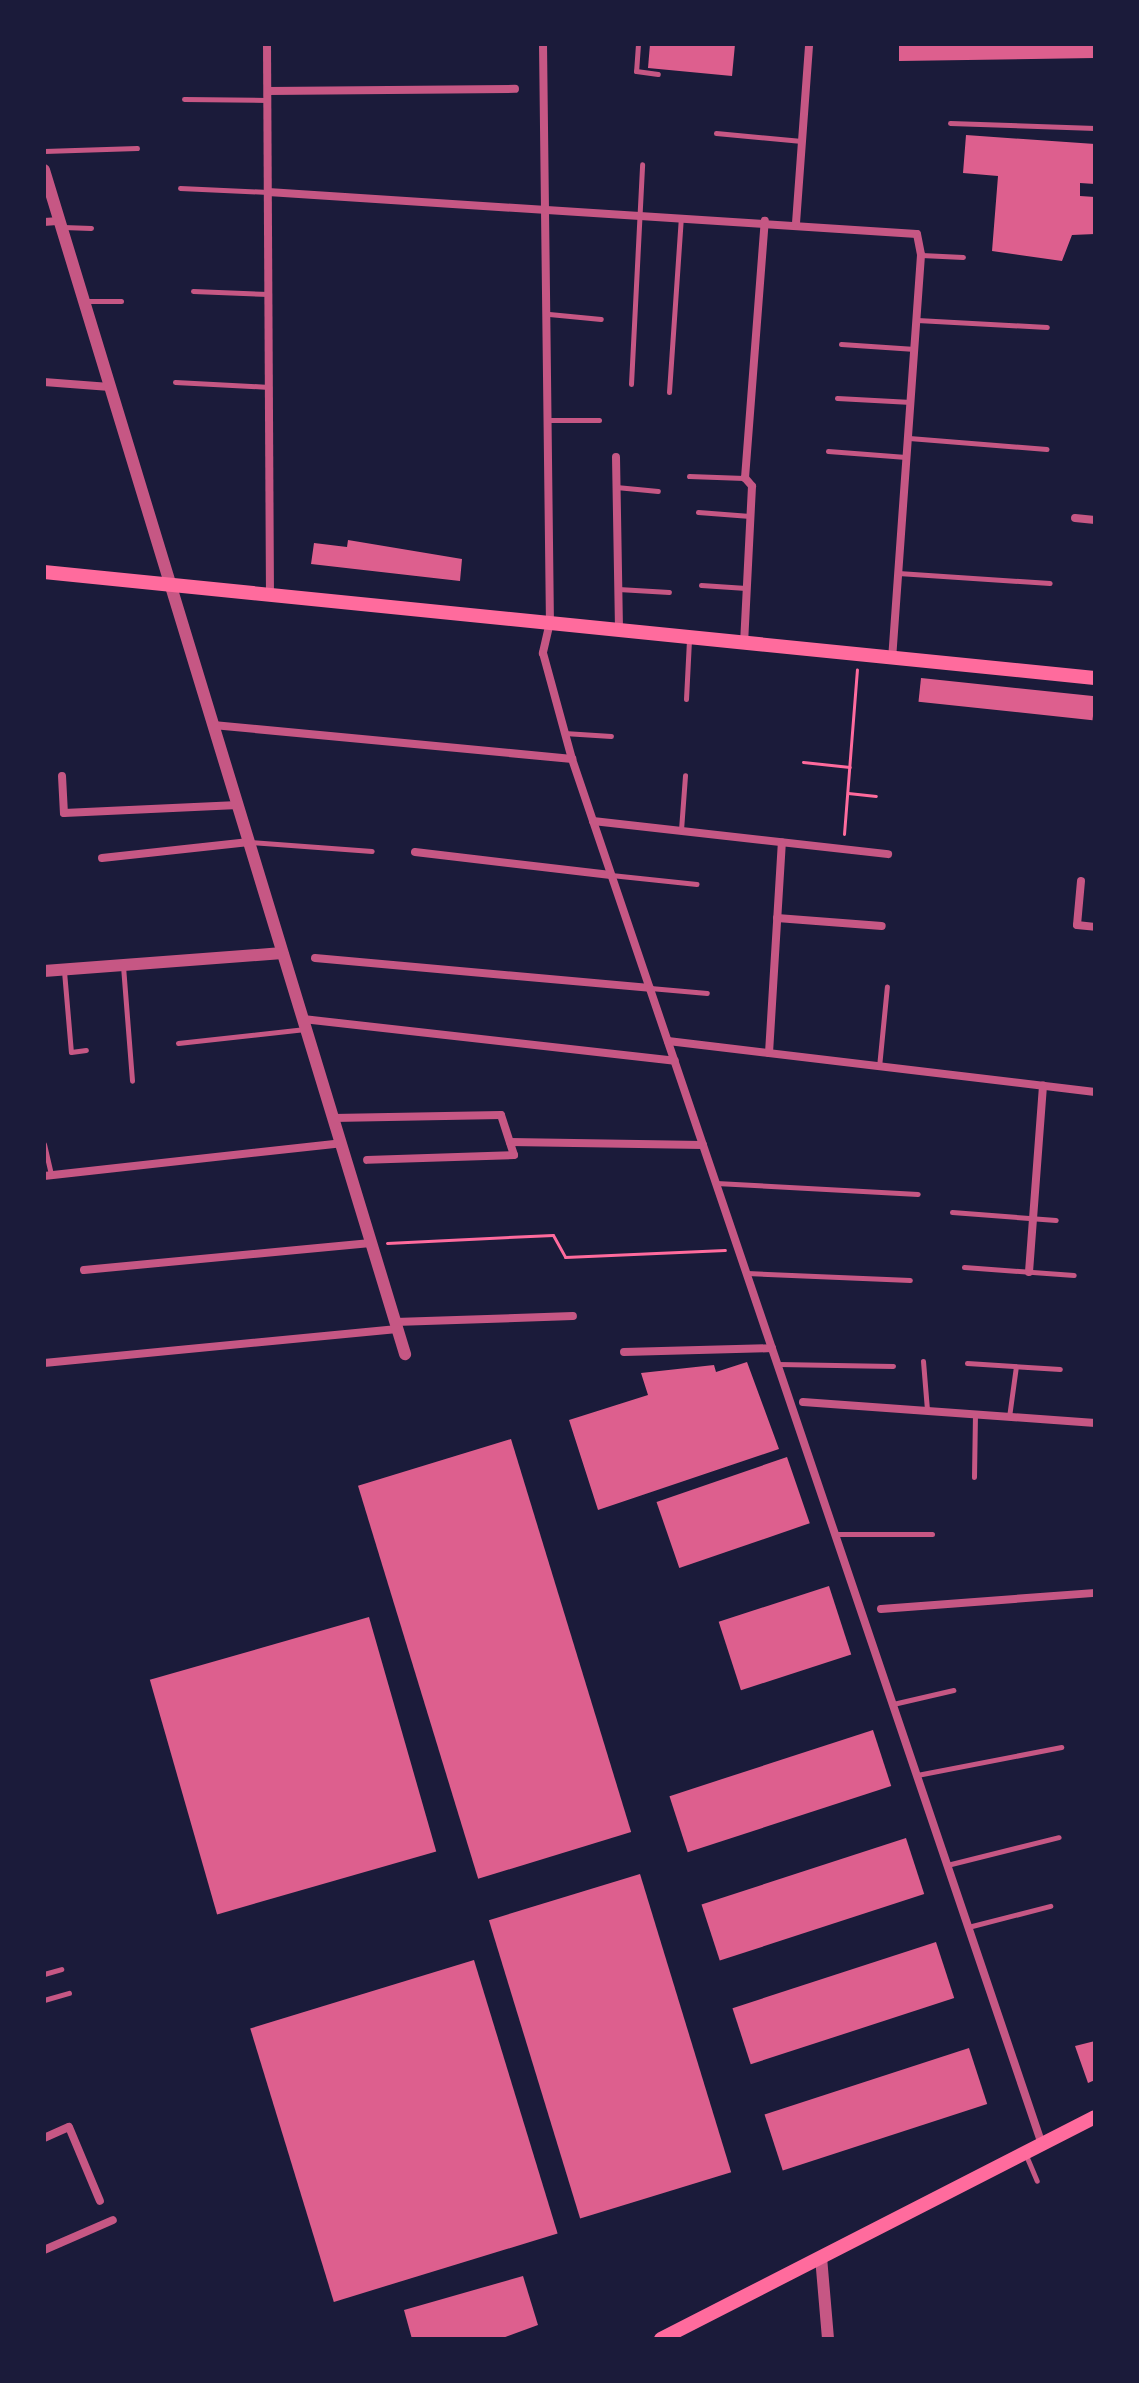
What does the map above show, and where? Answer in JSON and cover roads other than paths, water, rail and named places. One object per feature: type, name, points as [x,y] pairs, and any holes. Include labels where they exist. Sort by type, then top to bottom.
[{"type":"main road","points":[[44,572],[1095,678]]},
{"type":"main road","points":[[661,2339],[1095,2117]]},
{"type":"street","points":[[267,44],[270,595]]},
{"type":"street","points":[[543,44],[548,205],[550,622],[543,653],[563,733],[1042,2144]]},
{"type":"street","points":[[796,223],[809,44]]},
{"type":"street","points":[[268,96],[515,89]]},
{"type":"street","points":[[44,170],[405,1354]]},
{"type":"street","points":[[268,192],[548,205],[912,232],[921,251],[892,658]]},
{"type":"street","points":[[744,644],[752,486],[745,478],[765,221]]},
{"type":"street","points":[[44,222],[61,224]]},
{"type":"street","points":[[44,382],[110,387]]},
{"type":"street","points":[[616,457],[619,631]]},
{"type":"street","points":[[1075,518],[1095,520]]},
{"type":"street","points":[[213,725],[572,759]]},
{"type":"street","points":[[62,776],[64,813],[238,805]]},
{"type":"street","points":[[593,821],[888,854]]},
{"type":"street","points":[[102,858],[249,842]]},
{"type":"street","points":[[769,1053],[782,842]]},
{"type":"street","points":[[415,852],[611,875]]},
{"type":"street","points":[[1081,881],[1077,925],[1095,927]]},
{"type":"street","points":[[777,918],[882,926]]},
{"type":"street","points":[[44,971],[282,953]]},
{"type":"street","points":[[315,958],[650,988]]},
{"type":"street","points":[[304,1024],[675,1061]]},
{"type":"street","points":[[668,1041],[1095,1092]]},
{"type":"street","points":[[1029,1272],[1043,1086]]},
{"type":"street","points":[[333,1118],[501,1115],[514,1155],[367,1160]]},
{"type":"street","points":[[510,1142],[703,1145]]},
{"type":"street","points":[[48,1175],[341,1143]]},
{"type":"street","points":[[84,1270],[371,1243]]},
{"type":"street","points":[[44,1363],[396,1326],[573,1316]]},
{"type":"street","points":[[624,1352],[772,1348]]},
{"type":"street","points":[[803,1402],[1095,1423]]},
{"type":"street","points":[[881,1609],[1095,1593]]},
{"type":"street","points":[[44,2138],[69,2127],[100,2201]]},
{"type":"street","points":[[44,2250],[113,2220]]},
{"type":"street","points":[[821,2257],[828,2339]]},
{"type":"lane","points":[[638,44],[636,71],[658,74]]},
{"type":"lane","points":[[184,99],[268,96]]},
{"type":"lane","points":[[950,123],[1095,128]]},
{"type":"lane","points":[[716,133],[802,141]]},
{"type":"lane","points":[[44,151],[137,148]]},
{"type":"lane","points":[[631,384],[642,164]]},
{"type":"lane","points":[[180,188],[268,192]]},
{"type":"lane","points":[[669,392],[681,215]]},
{"type":"lane","points":[[61,224],[91,228]]},
{"type":"lane","points":[[921,251],[963,257]]},
{"type":"lane","points":[[193,291],[269,294]]},
{"type":"lane","points":[[84,301],[121,301]]},
{"type":"lane","points":[[549,314],[601,319]]},
{"type":"lane","points":[[917,320],[1047,327]]},
{"type":"lane","points":[[841,344],[915,349]]},
{"type":"lane","points":[[175,382],[269,387]]},
{"type":"lane","points":[[837,398],[911,402]]},
{"type":"lane","points":[[549,420],[599,420]]},
{"type":"lane","points":[[908,438],[1047,449]]},
{"type":"lane","points":[[828,451],[907,457]]},
{"type":"lane","points":[[689,476],[745,478]]},
{"type":"lane","points":[[616,487],[658,491]]},
{"type":"lane","points":[[698,512],[750,516]]},
{"type":"lane","points":[[898,573],[1050,583]]},
{"type":"lane","points":[[701,585],[746,588]]},
{"type":"lane","points":[[618,589],[669,592]]},
{"type":"lane","points":[[686,699],[689,638]]},
{"type":"lane","points":[[563,733],[611,736]]},
{"type":"lane","points":[[681,830],[685,775]]},
{"type":"lane","points":[[249,842],[372,851]]},
{"type":"lane","points":[[611,875],[697,884]]},
{"type":"lane","points":[[123,965],[132,1081]]},
{"type":"lane","points":[[64,970],[71,1052],[86,1050]]},
{"type":"lane","points":[[879,1067],[887,986]]},
{"type":"lane","points":[[650,988],[707,993]]},
{"type":"lane","points":[[178,1043],[304,1024]]},
{"type":"lane","points":[[44,1144],[48,1175]]},
{"type":"lane","points":[[716,1183],[918,1194]]},
{"type":"lane","points":[[952,1212],[1056,1220]]},
{"type":"lane","points":[[964,1267],[1074,1275]]},
{"type":"lane","points":[[747,1273],[910,1280]]},
{"type":"lane","points":[[923,1361],[927,1411]]},
{"type":"lane","points":[[967,1363],[1060,1369]]},
{"type":"lane","points":[[778,1364],[893,1366]]},
{"type":"lane","points":[[1009,1417],[1016,1366]]},
{"type":"lane","points":[[974,1477],[975,1414]]},
{"type":"lane","points":[[835,1534],[932,1534]]},
{"type":"lane","points":[[893,1704],[953,1690]]},
{"type":"lane","points":[[917,1775],[1061,1747]]},
{"type":"lane","points":[[947,1865],[1059,1837]]},
{"type":"lane","points":[[968,1927],[1050,1906]]},
{"type":"lane","points":[[44,1974],[61,1969]]},
{"type":"lane","points":[[44,2000],[69,1993]]},
{"type":"lane","points":[[1025,2153],[1037,2181]]}]
